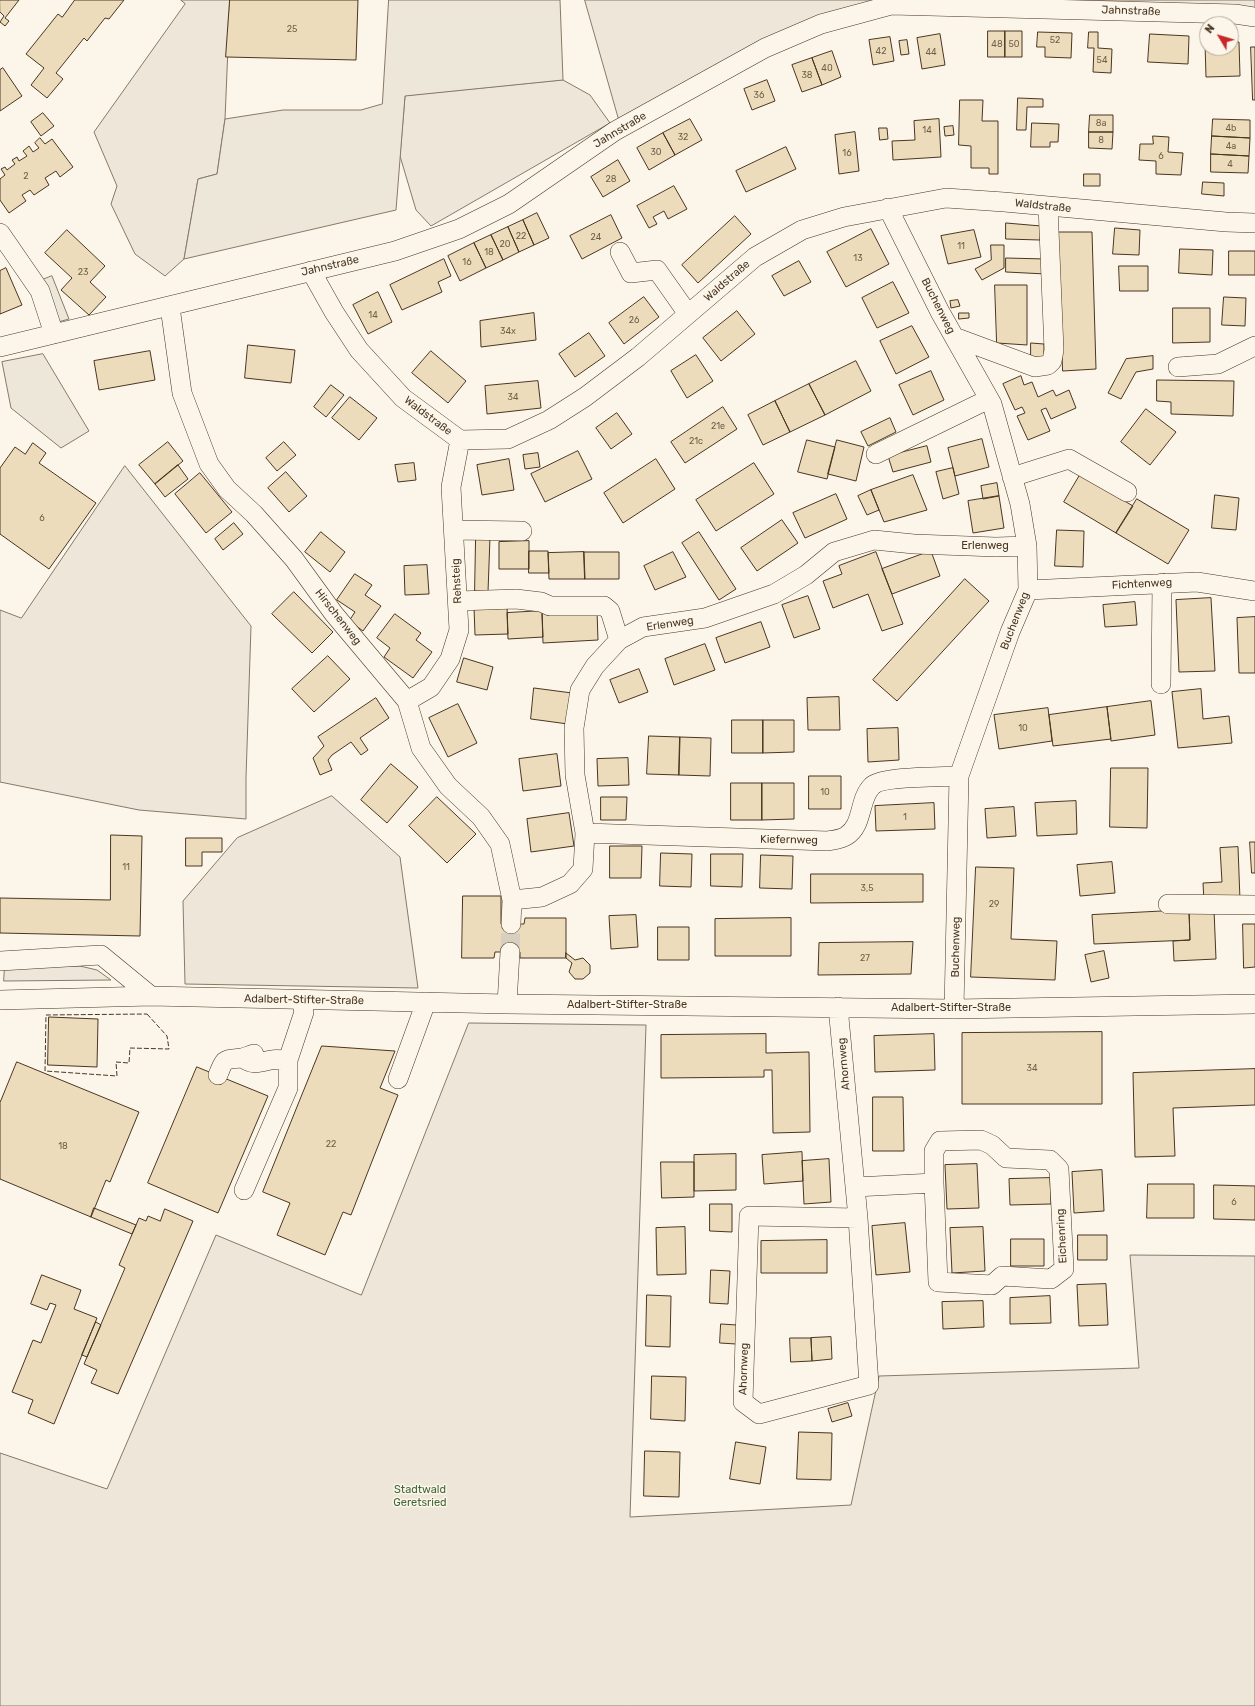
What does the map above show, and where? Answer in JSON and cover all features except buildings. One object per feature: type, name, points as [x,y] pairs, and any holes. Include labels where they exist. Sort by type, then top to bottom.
[{"type":"street","name":"Jahnstraße","points":[[0,347],[170,307],[395,251],[459,228],[509,204],[615,131],[765,48],[821,24],[891,5],[1235,14],[1255,17]]},
{"type":"street","name":"Waldstraße","points":[[312,271],[334,312],[359,350],[403,398],[460,440],[508,439],[549,420],[586,397],[638,357],[755,257],[802,230],[844,217],[946,198],[1219,222],[1255,223]]},
{"type":"street","points":[[954,337],[1035,367],[1048,365],[1052,361],[1054,350],[1048,206]]},
{"type":"street","name":"Buchenweg","points":[[888,208],[954,337],[988,398],[1020,504],[1028,546],[1028,590],[1010,632],[959,776],[954,1009]]},
{"type":"street","points":[[0,233],[40,291],[54,334]]},
{"type":"street","points":[[620,252],[631,273],[657,270],[688,314]]},
{"type":"street","name":"Hirschenweg","points":[[170,307],[182,393],[209,464],[227,489],[254,514],[294,559],[334,614],[407,700],[422,748],[448,786],[481,817],[500,844],[512,900],[511,924]]},
{"type":"street","points":[[1178,367],[1218,364],[1255,346]]},
{"type":"street","points":[[876,454],[988,398]]},
{"type":"street","name":"Rehsteig","points":[[407,700],[431,687],[450,659],[460,630],[451,488],[460,440]]},
{"type":"street","points":[[1012,477],[1069,458],[1127,492]]},
{"type":"street","points":[[454,530],[522,531]]},
{"type":"street","name":"Erlenweg","points":[[512,900],[542,897],[570,884],[583,869],[586,833],[575,775],[574,728],[580,690],[595,666],[619,640],[643,627],[705,618],[774,594],[806,575],[834,552],[874,540],[922,545],[996,548],[1028,546]]},
{"type":"street","name":"Fichtenweg","points":[[1028,590],[1196,582],[1255,591]]},
{"type":"street","points":[[1161,684],[1162,583]]},
{"type":"street","points":[[458,601],[516,599],[541,602],[550,606],[604,606],[610,611],[619,640]]},
{"type":"street","name":"Kiefernweg","points":[[586,833],[828,841],[846,836],[859,821],[864,800],[872,785],[886,780],[959,776]]},
{"type":"street","points":[[1168,904],[1255,905]]},
{"type":"street","points":[[507,1004],[510,952]]},
{"type":"street","points":[[0,961],[101,955],[151,996]]},
{"type":"street","name":"Adalbert-Stifter-Straße","points":[[0,1000],[151,996],[507,1004],[954,1009],[1255,1004]]},
{"type":"street","points":[[244,1190],[288,1088],[280,1060],[304,1012],[301,1000]]},
{"type":"street","points":[[398,1079],[426,1002]]},
{"type":"street","name":"Ahornweg","points":[[838,1007],[858,1218],[869,1385],[759,1414],[743,1402],[749,1216],[858,1218]]},
{"type":"street","points":[[218,1075],[223,1064],[229,1058],[243,1058],[248,1062],[260,1064],[280,1060]]},
{"type":"street","name":"Eichenring","points":[[982,1140],[992,1145],[1006,1158],[1050,1160],[1059,1169],[1064,1269],[1051,1279],[1002,1276],[992,1285],[938,1282],[934,1184],[934,1151],[940,1141],[982,1140]]},
{"type":"street","points":[[855,1186],[934,1184]]},
{"type":"green space","points":[[181,0],[230,0],[225,119],[217,174],[198,179],[184,259],[165,276],[135,254],[111,204],[117,186],[94,132],[185,4]]},
{"type":"green space","points":[[585,0],[886,0],[620,123]]},
{"type":"green space","points":[[1000,0],[1255,0],[1255,10]]},
{"type":"green space","points":[[563,80],[590,95],[610,123],[431,226],[416,210],[400,156],[405,96]]},
{"type":"green space","points":[[125,466],[251,626],[246,819],[139,810],[0,782],[0,610],[21,618]]},
{"type":"green space","points":[[332,796],[400,857],[418,988],[185,984],[183,901],[237,838]]},
{"type":"green space","points":[[5,966],[80,966],[97,970],[111,980],[4,981]]},
{"type":"green space","name":"Stadtwald Geretsried","points":[[469,1023],[646,1025],[630,1517],[851,1505],[879,1376],[1139,1368],[1130,1255],[1255,1256],[1255,1706],[0,1706],[0,1453],[107,1489],[216,1235],[361,1295]]},
{"type":"shaded area","points":[[389,0],[560,0],[563,80],[405,96],[396,210],[184,259],[198,179],[217,174],[225,119],[283,110],[361,110],[382,104]]},
{"type":"shaded area","points":[[52,276],[69,319],[51,324],[35,283]]},
{"type":"shaded area","points":[[43,354],[89,431],[61,448],[11,408],[2,362]]},
{"type":"tunnel","points":[[510,952],[511,924]]},
{"type":"fence","points":[[147,1014],[167,1036],[169,1049],[130,1048],[129,1063],[116,1062],[117,1076],[45,1071],[46,1015],[147,1014]]}]
